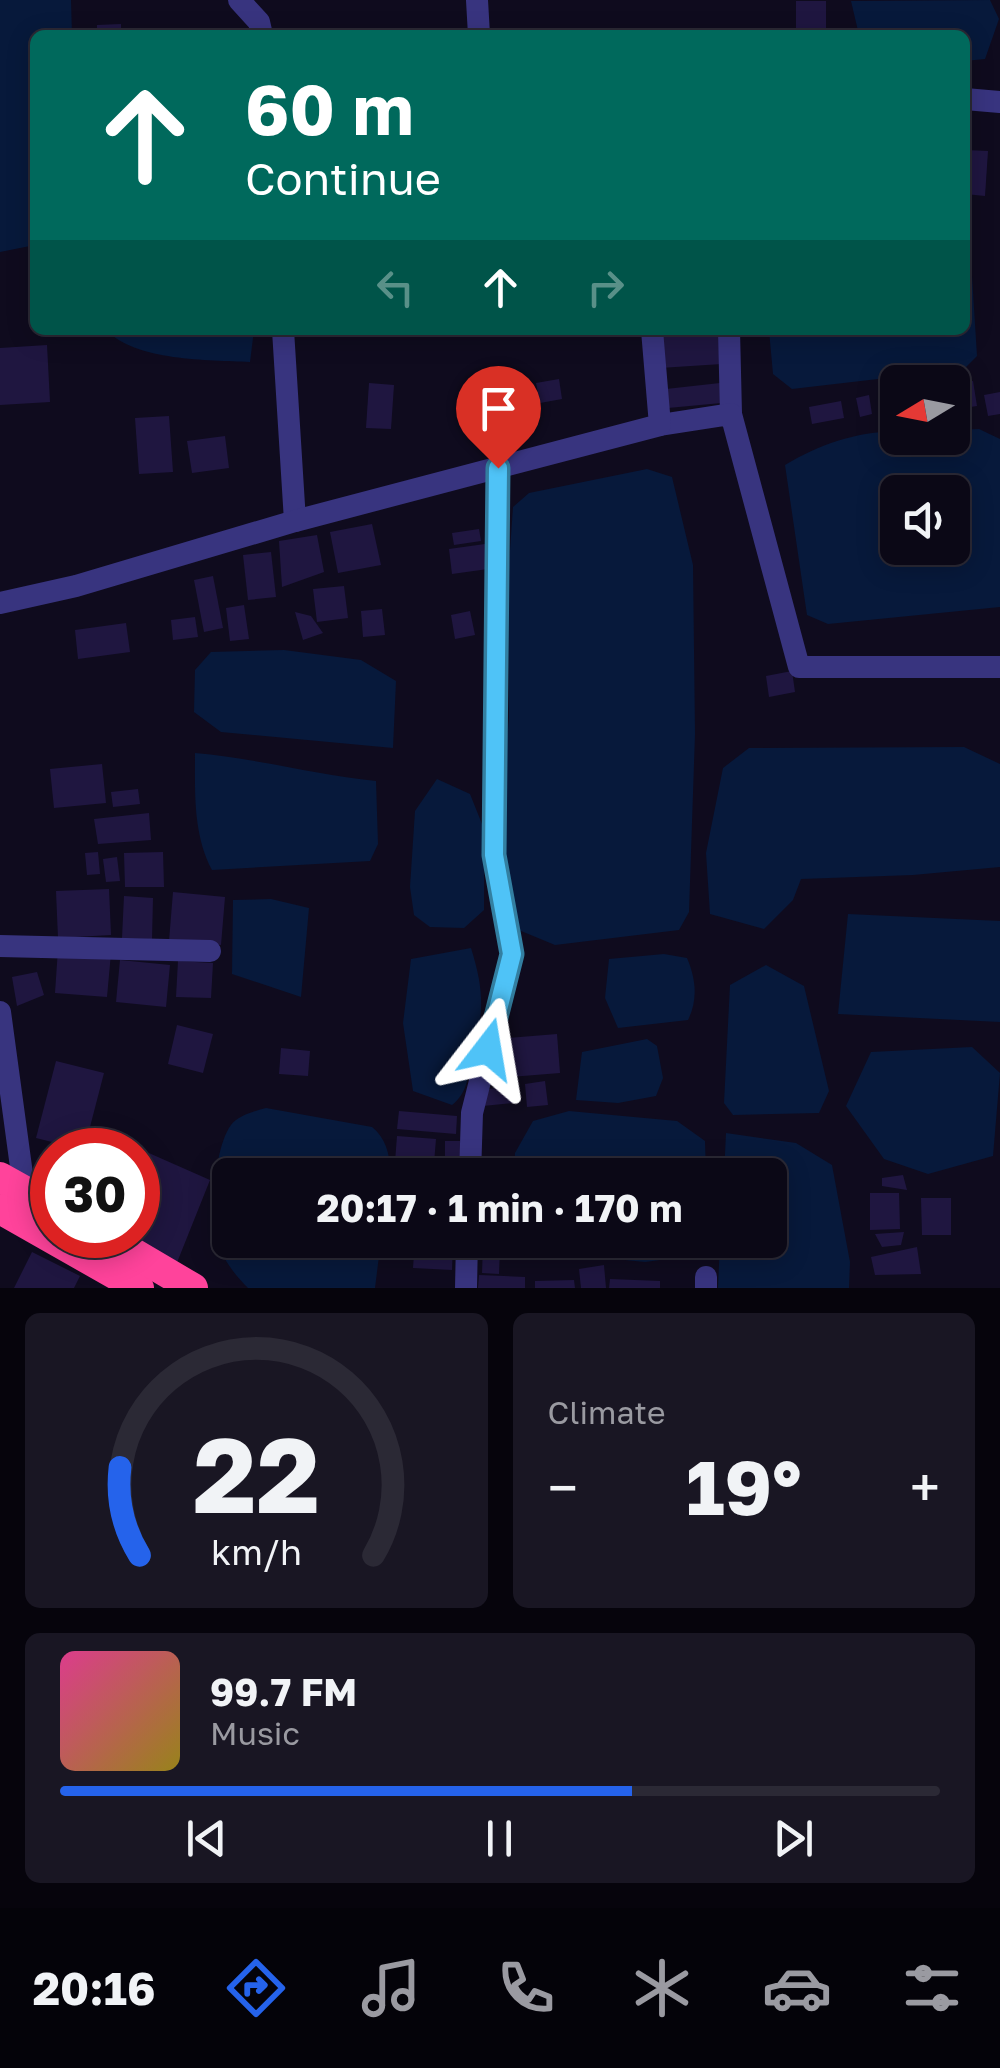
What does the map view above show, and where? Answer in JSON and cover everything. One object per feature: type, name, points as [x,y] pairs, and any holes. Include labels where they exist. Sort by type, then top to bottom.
[{"type":"highway","points":[[0,1209],[139,1288]]},
{"type":"highway","points":[[141,1258],[193,1288]]},
{"type":"street","points":[[239,0],[259,22],[261,30]]},
{"type":"street","points":[[477,0],[479,30]]},
{"type":"street","points":[[970,99],[1000,102]]},
{"type":"street","points":[[282,335],[295,520]]},
{"type":"street","points":[[652,335],[660,425]]},
{"type":"street","points":[[730,335],[731,414],[799,667],[1000,667]]},
{"type":"street","points":[[0,604],[76,586],[295,520],[660,425],[731,414]]},
{"type":"street","points":[[471,1158],[472,1112],[512,954],[494,855],[498,468]]},
{"type":"street","points":[[0,946],[210,951]]},
{"type":"street","points":[[0,1012],[12,1183]]},
{"type":"street","points":[[466,1288],[467,1258]]},
{"type":"water","points":[[0,0],[71,0],[72,30],[30,30],[30,246],[0,252]]},
{"type":"water","points":[[990,0],[999,19],[985,59],[970,60],[970,30],[858,30],[851,1]]},
{"type":"water","points":[[970,244],[977,356],[968,365],[880,365],[880,379],[792,389],[773,374],[769,335],[970,335]]},
{"type":"water","points":[[113,335],[253,335],[250,362],[153,353]]},
{"type":"water","points":[[970,429],[979,429],[1000,439],[1000,607],[828,624],[807,615],[785,465],[825,445],[880,432],[880,455],[970,455]]},
{"type":"water","points":[[647,469],[672,477],[693,565],[695,734],[689,912],[679,930],[555,945],[509,926],[501,808],[509,718],[508,579],[513,507],[529,493]]},
{"type":"water","points":[[284,650],[361,660],[396,681],[393,748],[221,732],[194,712],[195,670],[211,652]]},
{"type":"water","points":[[964,747],[1000,764],[1000,867],[801,879],[793,900],[764,929],[710,914],[706,853],[723,768],[749,748]]},
{"type":"water","points":[[195,753],[376,781],[378,844],[370,861],[212,870],[198,828]]},
{"type":"water","points":[[437,779],[470,794],[484,829],[484,910],[464,928],[430,927],[414,915],[410,887],[415,811]]},
{"type":"water","points":[[271,899],[309,908],[301,997],[232,974],[233,900]]},
{"type":"water","points":[[848,914],[1000,921],[1000,1022],[838,1014]]},
{"type":"water","points":[[471,948],[481,993],[480,1019],[465,1087],[452,1105],[413,1091],[403,1023],[411,959]]},
{"type":"water","points":[[664,954],[687,958],[690,966],[694,997],[688,1020],[618,1028],[605,998],[609,959]]},
{"type":"water","points":[[766,965],[804,986],[829,1091],[819,1113],[733,1115],[724,1103],[730,985]]},
{"type":"water","points":[[647,1039],[657,1046],[663,1078],[656,1096],[618,1103],[576,1100],[582,1052]]},
{"type":"water","points":[[972,1047],[1000,1073],[993,1156],[928,1174],[884,1159],[846,1106],[871,1052]]},
{"type":"water","points":[[266,1108],[372,1127],[389,1158],[219,1158],[231,1125]]},
{"type":"water","points":[[569,1111],[677,1121],[705,1141],[706,1158],[515,1158],[533,1121]]},
{"type":"water","points":[[726,1133],[796,1143],[832,1165],[850,1262],[849,1288],[718,1288],[719,1258],[787,1258],[787,1158],[725,1158]]},
{"type":"water","points":[[225,1258],[379,1258],[375,1288],[248,1288]]},
{"type":"water","points":[[606,1258],[675,1258],[645,1262]]},
{"type":"building","points":[[796,1],[826,1],[826,30],[796,30]]},
{"type":"building","points":[[121,24],[121,30],[97,30],[97,25]]},
{"type":"building","points":[[970,150],[988,151],[985,196],[970,194]]},
{"type":"building","points":[[657,335],[735,335],[737,363],[660,368]]},
{"type":"building","points":[[47,345],[50,402],[0,405],[0,348]]},
{"type":"building","points":[[559,379],[562,399],[540,403],[536,383]]},
{"type":"building","points":[[973,381],[977,406],[970,407]]},
{"type":"building","points":[[729,382],[732,402],[668,408],[666,389]]},
{"type":"building","points":[[369,383],[394,385],[391,429],[366,428]]},
{"type":"building","points":[[527,385],[534,423],[512,427],[505,389]]},
{"type":"building","points":[[1000,392],[1000,414],[988,416],[984,395]]},
{"type":"building","points":[[869,395],[872,414],[860,417],[856,398]]},
{"type":"building","points":[[841,401],[844,418],[812,424],[809,407]]},
{"type":"building","points":[[169,416],[173,472],[139,474],[135,418]]},
{"type":"building","points":[[225,436],[229,468],[192,473],[187,441]]},
{"type":"building","points":[[372,524],[381,565],[338,573],[330,532]]},
{"type":"building","points":[[479,529],[481,541],[454,545],[452,533]]},
{"type":"building","points":[[317,535],[324,572],[282,587],[279,541]]},
{"type":"building","points":[[485,544],[488,569],[452,574],[449,549]]},
{"type":"building","points":[[271,552],[276,597],[248,600],[243,555]]},
{"type":"building","points":[[213,576],[223,628],[204,632],[194,580]]},
{"type":"building","points":[[344,586],[348,618],[317,622],[313,589]]},
{"type":"building","points":[[244,605],[249,639],[230,641],[226,608]]},
{"type":"building","points":[[382,609],[385,635],[363,637],[361,611]]},
{"type":"building","points":[[470,611],[475,635],[455,639],[451,615]]},
{"type":"building","points":[[295,612],[311,616],[323,633],[303,640]]},
{"type":"building","points":[[195,617],[198,637],[173,640],[171,620]]},
{"type":"building","points":[[126,623],[130,652],[78,659],[75,630]]},
{"type":"building","points":[[792,671],[795,692],[769,697],[766,676]]},
{"type":"building","points":[[102,764],[106,803],[54,808],[50,769]]},
{"type":"building","points":[[138,789],[140,804],[113,807],[111,792]]},
{"type":"building","points":[[149,813],[151,840],[98,844],[94,819]]},
{"type":"building","points":[[98,852],[100,874],[87,875],[85,853]]},
{"type":"building","points":[[163,852],[164,887],[125,887],[124,853]]},
{"type":"building","points":[[117,857],[120,881],[106,882],[103,859]]},
{"type":"building","points":[[109,889],[111,935],[58,938],[56,891]]},
{"type":"building","points":[[173,892],[225,897],[221,945],[169,941]]},
{"type":"building","points":[[124,896],[153,898],[152,939],[122,938]]},
{"type":"building","points":[[58,949],[111,953],[107,997],[55,993]]},
{"type":"building","points":[[120,960],[170,965],[166,1007],[116,1002]]},
{"type":"building","points":[[178,961],[213,963],[211,998],[176,997]]},
{"type":"building","points":[[37,972],[44,995],[17,1006],[12,977]]},
{"type":"building","points":[[177,1025],[213,1034],[203,1073],[168,1064]]},
{"type":"building","points":[[557,1034],[560,1073],[510,1077],[507,1038]]},
{"type":"building","points":[[281,1048],[310,1051],[308,1076],[279,1074]]},
{"type":"building","points":[[56,1061],[104,1073],[90,1128],[39,1128]]},
{"type":"building","points":[[545,1081],[548,1105],[527,1107],[525,1084]]},
{"type":"building","points":[[512,1086],[513,1103],[483,1106],[481,1090]]},
{"type":"building","points":[[399,1111],[457,1116],[456,1134],[397,1129]]},
{"type":"building","points":[[397,1136],[436,1139],[434,1158],[395,1158]]},
{"type":"building","points":[[445,1141],[460,1141],[460,1158],[445,1158]]},
{"type":"building","points":[[160,1158],[210,1180],[176,1265],[160,1256]]},
{"type":"building","points":[[903,1175],[907,1190],[882,1186],[882,1178]]},
{"type":"building","points":[[870,1193],[899,1193],[900,1229],[870,1230]]},
{"type":"building","points":[[921,1198],[951,1198],[951,1235],[922,1235]]},
{"type":"building","points":[[904,1232],[901,1245],[882,1247],[875,1234]]},
{"type":"building","points":[[917,1247],[921,1274],[875,1275],[871,1257]]},
{"type":"building","points":[[30,1256],[44,1258],[80,1276],[74,1288],[14,1288]]},
{"type":"building","points":[[414,1258],[452,1258],[452,1270],[413,1268]]},
{"type":"building","points":[[483,1258],[500,1258],[499,1274],[482,1273]]},
{"type":"building","points":[[604,1265],[606,1288],[581,1288],[579,1269]]},
{"type":"building","points":[[479,1275],[525,1277],[525,1288],[478,1288]]},
{"type":"building","points":[[610,1279],[660,1281],[660,1288],[609,1288]]},
{"type":"building","points":[[574,1280],[575,1288],[535,1288],[535,1281]]},
{"type":"route","points":[[488,1049],[512,954],[494,855],[498,468]]}]
